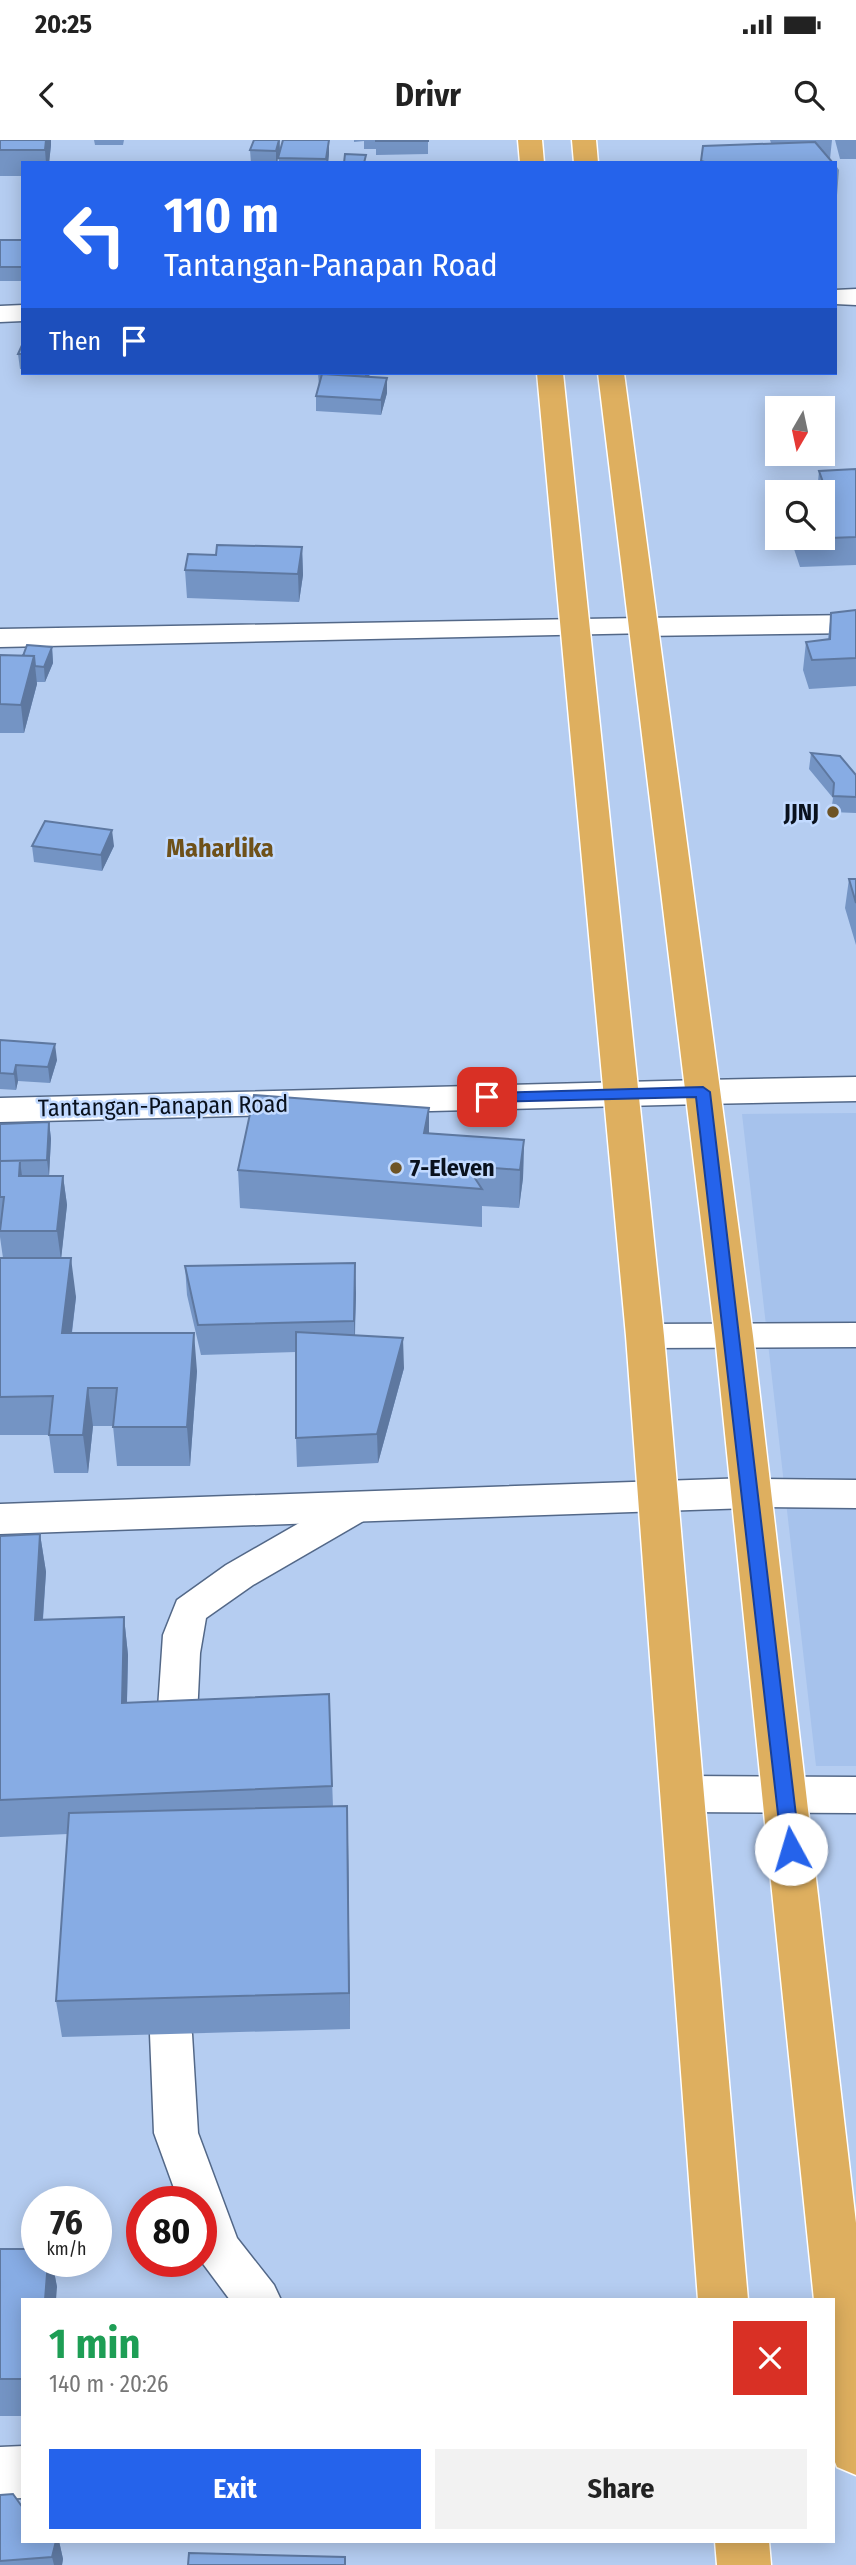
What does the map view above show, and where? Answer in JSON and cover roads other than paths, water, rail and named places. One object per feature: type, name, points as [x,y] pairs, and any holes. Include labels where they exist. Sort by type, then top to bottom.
[{"type":"highway","points":[[530,140],[532,161]]},
{"type":"highway","points":[[584,140],[586,161]]},
{"type":"highway","points":[[550,375],[573,629],[645,1336],[723,2298]]},
{"type":"highway","points":[[611,375],[641,627],[734,1336],[749,1493],[785,1794],[856,2450]]},
{"type":"highway","points":[[742,2543],[744,2565]]},
{"type":"street","points":[[837,297],[856,297]]},
{"type":"street","points":[[0,314],[21,313]]},
{"type":"street","points":[[0,638],[856,624]]},
{"type":"street","name":"Tantangan-Panapan Road","points":[[0,1110],[856,1089]]},
{"type":"street","points":[[0,1519],[354,1509],[749,1493]]},
{"type":"street","points":[[684,1794],[856,1794]]},
{"type":"street","points":[[835,2451],[856,2450]]},
{"type":"street","points":[[0,2473],[21,2472]]},
{"type":"lane","points":[[645,1336],[856,1335]]},
{"type":"lane","points":[[749,1493],[856,1494]]},
{"type":"lane","points":[[176,1738],[184,1632],[190,1609],[222,1587],[354,1509]]},
{"type":"lane","points":[[171,2034],[176,2133],[219,2250],[256,2298]]},
{"type":"place","name":"JJNJ","points":[[833,812]]},
{"type":"place","name":"7-Eleven","points":[[396,1168]]},
{"type":"district","name":"Maharlika","points":[[220,848]]}]
